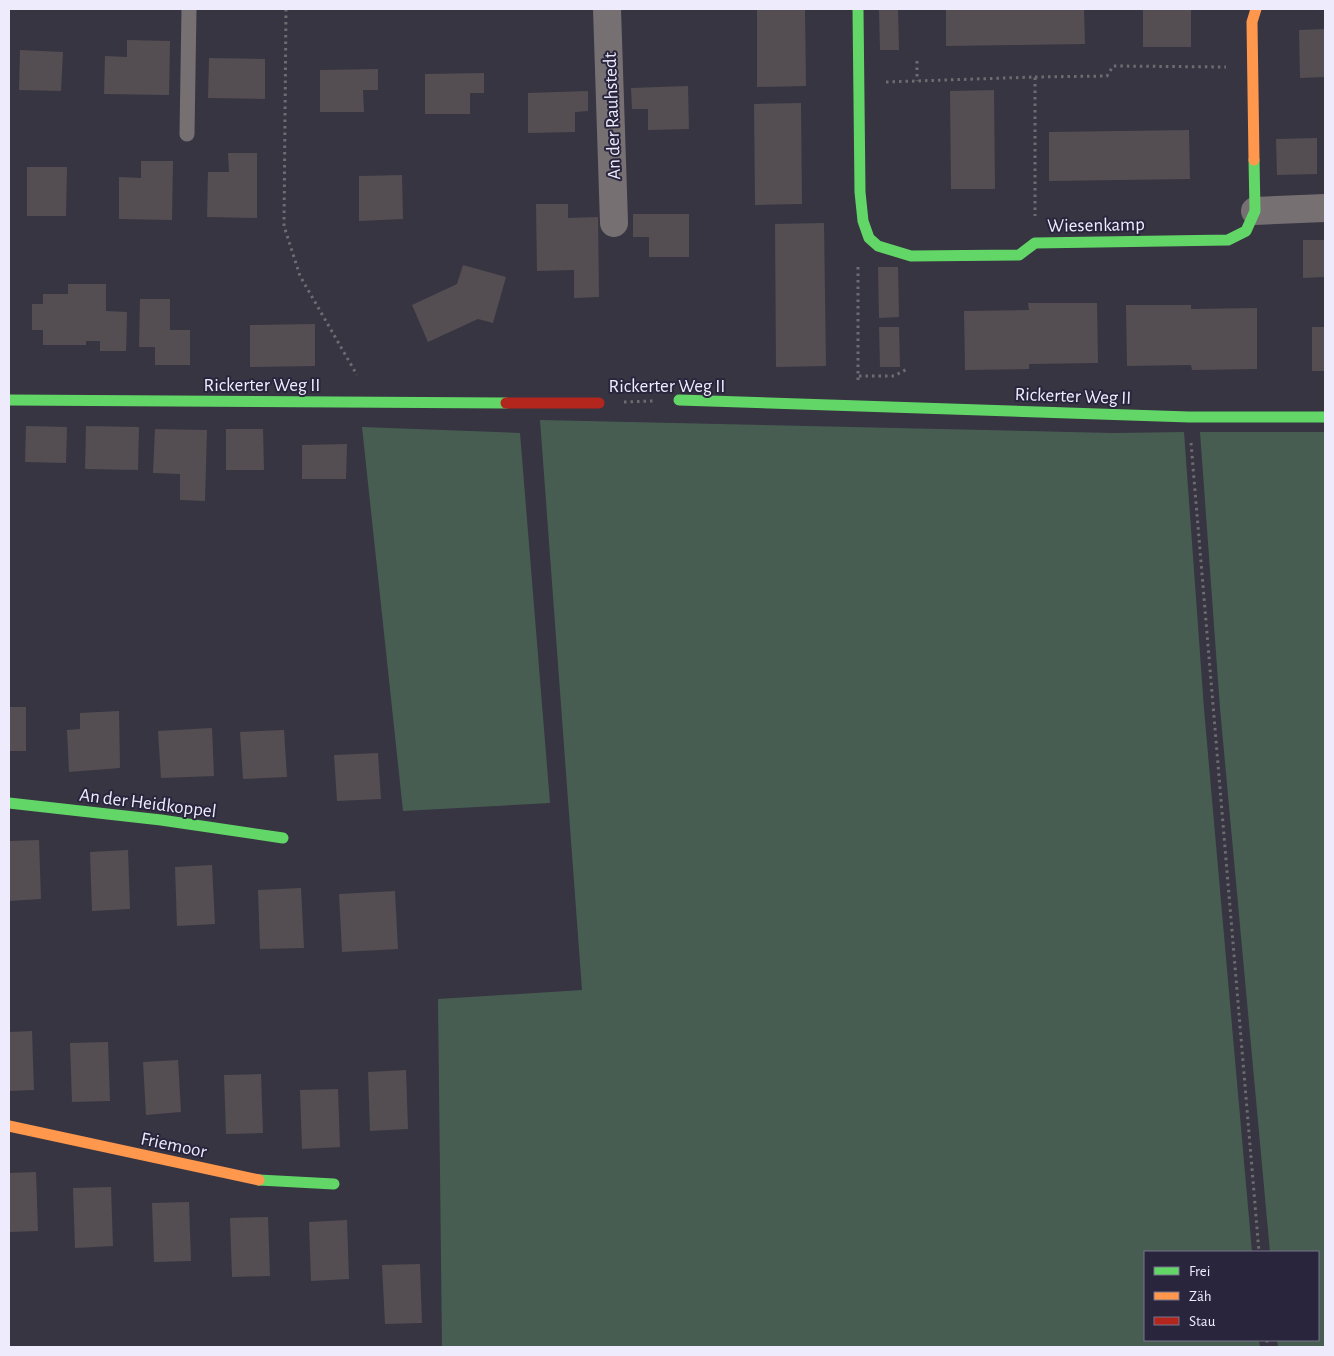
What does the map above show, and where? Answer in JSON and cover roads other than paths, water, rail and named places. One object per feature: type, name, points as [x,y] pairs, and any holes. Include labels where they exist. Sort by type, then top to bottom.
[{"type":"street","name":"An der Rauhstedt","points":[[607,9],[614,223]]},
{"type":"street","name":"Wiesenkamp","points":[[858,9],[860,192],[863,221],[869,238],[878,246],[911,256],[1019,256],[1035,243],[1228,240],[1246,230],[1255,211]]},
{"type":"street","points":[[1256,9],[1252,22],[1255,211],[1325,208]]},
{"type":"street","name":"Rickerter Weg II","points":[[9,400],[599,403]]},
{"type":"street","name":"Rickerter Weg II","points":[[679,400],[1189,417],[1325,418]]},
{"type":"street","name":"An der Heidkoppel","points":[[9,803],[160,820],[283,838]]},
{"type":"street","name":"Friemoor","points":[[9,1126],[264,1181],[334,1184]]},
{"type":"lane","points":[[187,134],[189,9]]}]
